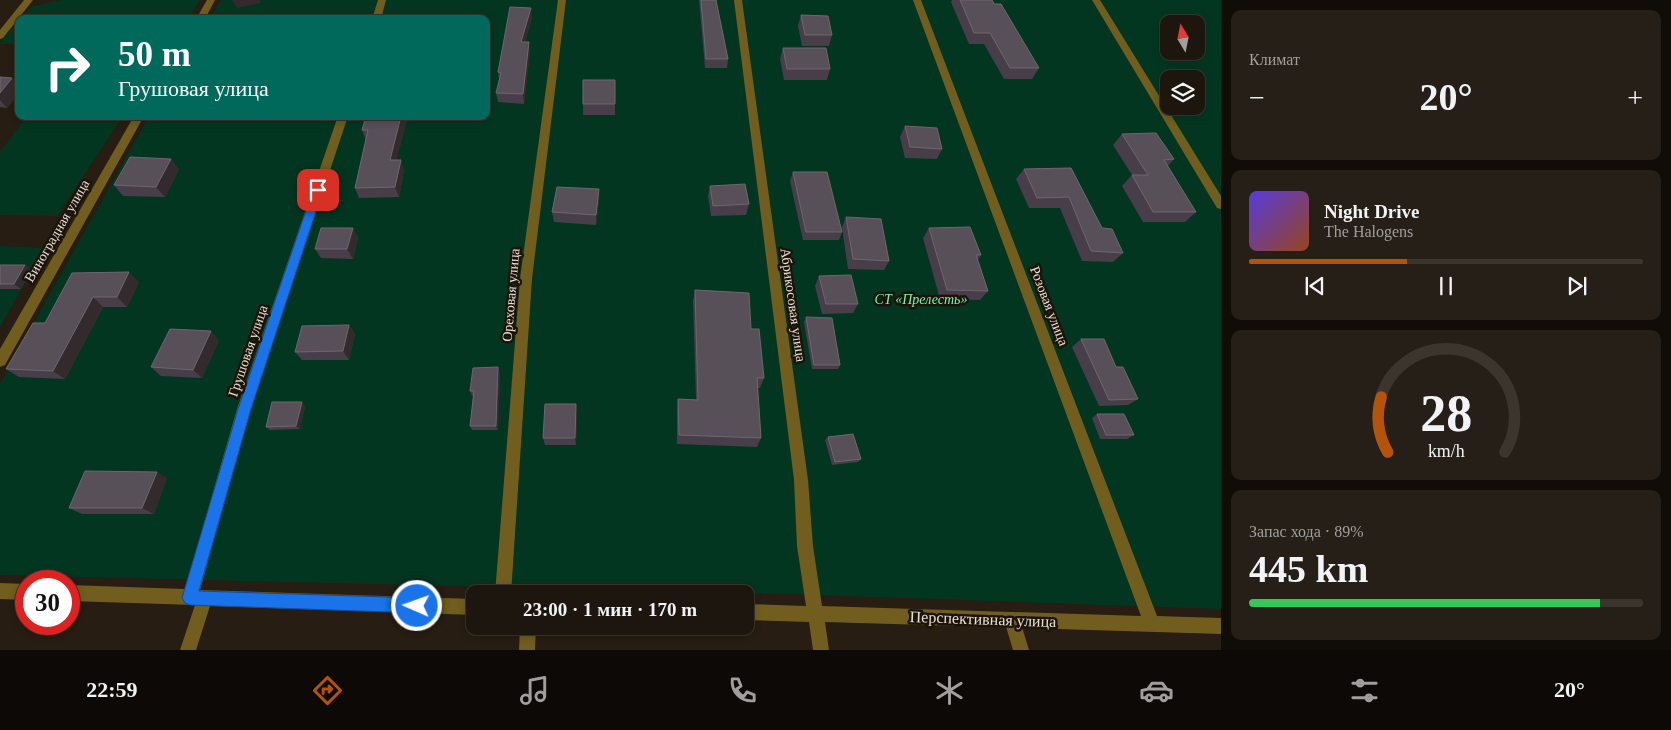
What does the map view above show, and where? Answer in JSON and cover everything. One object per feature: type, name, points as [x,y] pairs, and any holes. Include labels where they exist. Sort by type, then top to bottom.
[{"type":"street","points":[[17,15],[29,0]]},
{"type":"street","points":[[203,15],[212,0]]},
{"type":"street","points":[[377,15],[382,0]]},
{"type":"street","name":"Ореховая улица","points":[[504,585],[526,278],[562,0]]},
{"type":"street","name":"Абрикосовая улица","points":[[738,0],[801,480],[805,546],[821,650]]},
{"type":"street","name":"Розовая улица","points":[[917,0],[1152,624]]},
{"type":"street","points":[[1096,0],[1221,205]]},
{"type":"street","points":[[0,36],[15,17]]},
{"type":"street","name":"Виноградная улица","points":[[0,361],[138,120]]},
{"type":"street","name":"Грушовая улица","points":[[188,650],[197,598],[244,409],[342,120]]},
{"type":"street","points":[[0,591],[15,592]]},
{"type":"street","points":[[80,593],[466,607]]},
{"type":"street","name":"Перспективная улица","points":[[754,612],[1221,626]]},
{"type":"street","points":[[1012,620],[1021,650]]},
{"type":"street","points":[[527,650],[528,635]]},
{"type":"green space","points":[[62,0],[200,0],[191,15],[24,15],[32,6]]},
{"type":"green space","name":"СТ «Прелесть»","points":[[221,0],[1221,0],[1221,609],[754,593],[754,585],[466,586],[80,577],[80,570],[15,570],[15,575],[0,575],[0,384],[147,120],[490,120],[490,15],[212,15]]},
{"type":"green space","points":[[15,25],[15,44],[0,44]]},
{"type":"green space","points":[[24,120],[120,120],[57,216],[0,215],[0,152]]},
{"type":"green space","points":[[0,246],[45,248],[0,327]]},
{"type":"building","points":[[701,0],[716,0],[728,59],[706,59]]},
{"type":"building","points":[[960,0],[992,0],[994,4],[1001,4],[1039,68],[1010,68],[990,33],[974,33]]},
{"type":"building","points":[[510,7],[531,8],[521,42],[529,42],[523,94],[496,93],[501,73],[498,72]]},
{"type":"building","points":[[801,15],[828,16],[832,35],[805,35]]},
{"type":"building","points":[[783,48],[826,48],[830,69],[787,69]]},
{"type":"building","points":[[0,77],[12,78],[0,93]]},
{"type":"building","points":[[583,80],[615,80],[615,104],[583,104]]},
{"type":"building","points":[[365,120],[400,120],[390,160],[401,160],[395,187],[355,188],[368,130],[362,130]]},
{"type":"building","points":[[905,126],[937,128],[942,149],[910,147]]},
{"type":"building","points":[[1156,133],[1174,159],[1164,160],[1196,212],[1153,212],[1132,175],[1148,175],[1122,134]]},
{"type":"building","points":[[130,157],[171,159],[156,187],[114,185]]},
{"type":"building","points":[[1071,168],[1102,228],[1112,229],[1123,253],[1091,251],[1069,197],[1037,198],[1024,169]]},
{"type":"building","points":[[793,172],[827,172],[842,232],[806,232]]},
{"type":"building","points":[[745,184],[749,204],[713,206],[710,186]]},
{"type":"building","points":[[557,187],[599,189],[596,215],[552,212]]},
{"type":"building","points":[[846,217],[881,219],[889,261],[853,259]]},
{"type":"building","points":[[970,227],[981,255],[976,255],[988,291],[947,290],[929,228]]},
{"type":"building","points":[[321,228],[353,228],[347,249],[315,249]]},
{"type":"building","points":[[0,265],[25,265],[14,284],[0,284]]},
{"type":"building","points":[[129,272],[117,297],[93,297],[53,371],[6,369],[33,323],[45,323],[72,273]]},
{"type":"building","points":[[851,275],[858,304],[826,304],[819,276]]},
{"type":"building","points":[[695,290],[749,293],[751,329],[759,329],[764,378],[757,378],[761,438],[679,435],[678,399],[698,400]]},
{"type":"building","points":[[806,317],[832,318],[840,365],[814,365]]},
{"type":"building","points":[[349,325],[343,351],[295,352],[302,326]]},
{"type":"building","points":[[170,329],[211,331],[193,370],[151,367]]},
{"type":"building","points":[[1081,339],[1104,339],[1116,367],[1123,367],[1138,399],[1109,400]]},
{"type":"building","points":[[498,367],[496,426],[470,426],[474,391],[470,391],[473,368]]},
{"type":"building","points":[[272,402],[302,402],[296,426],[266,427]]},
{"type":"building","points":[[545,404],[576,404],[575,438],[543,438]]},
{"type":"building","points":[[1097,414],[1124,414],[1134,435],[1106,435]]},
{"type":"building","points":[[853,434],[861,459],[835,462],[828,437]]},
{"type":"building","points":[[85,471],[157,472],[142,508],[69,508]]},
{"type":"route","points":[[318,190],[244,409],[190,598],[417,606]]}]
